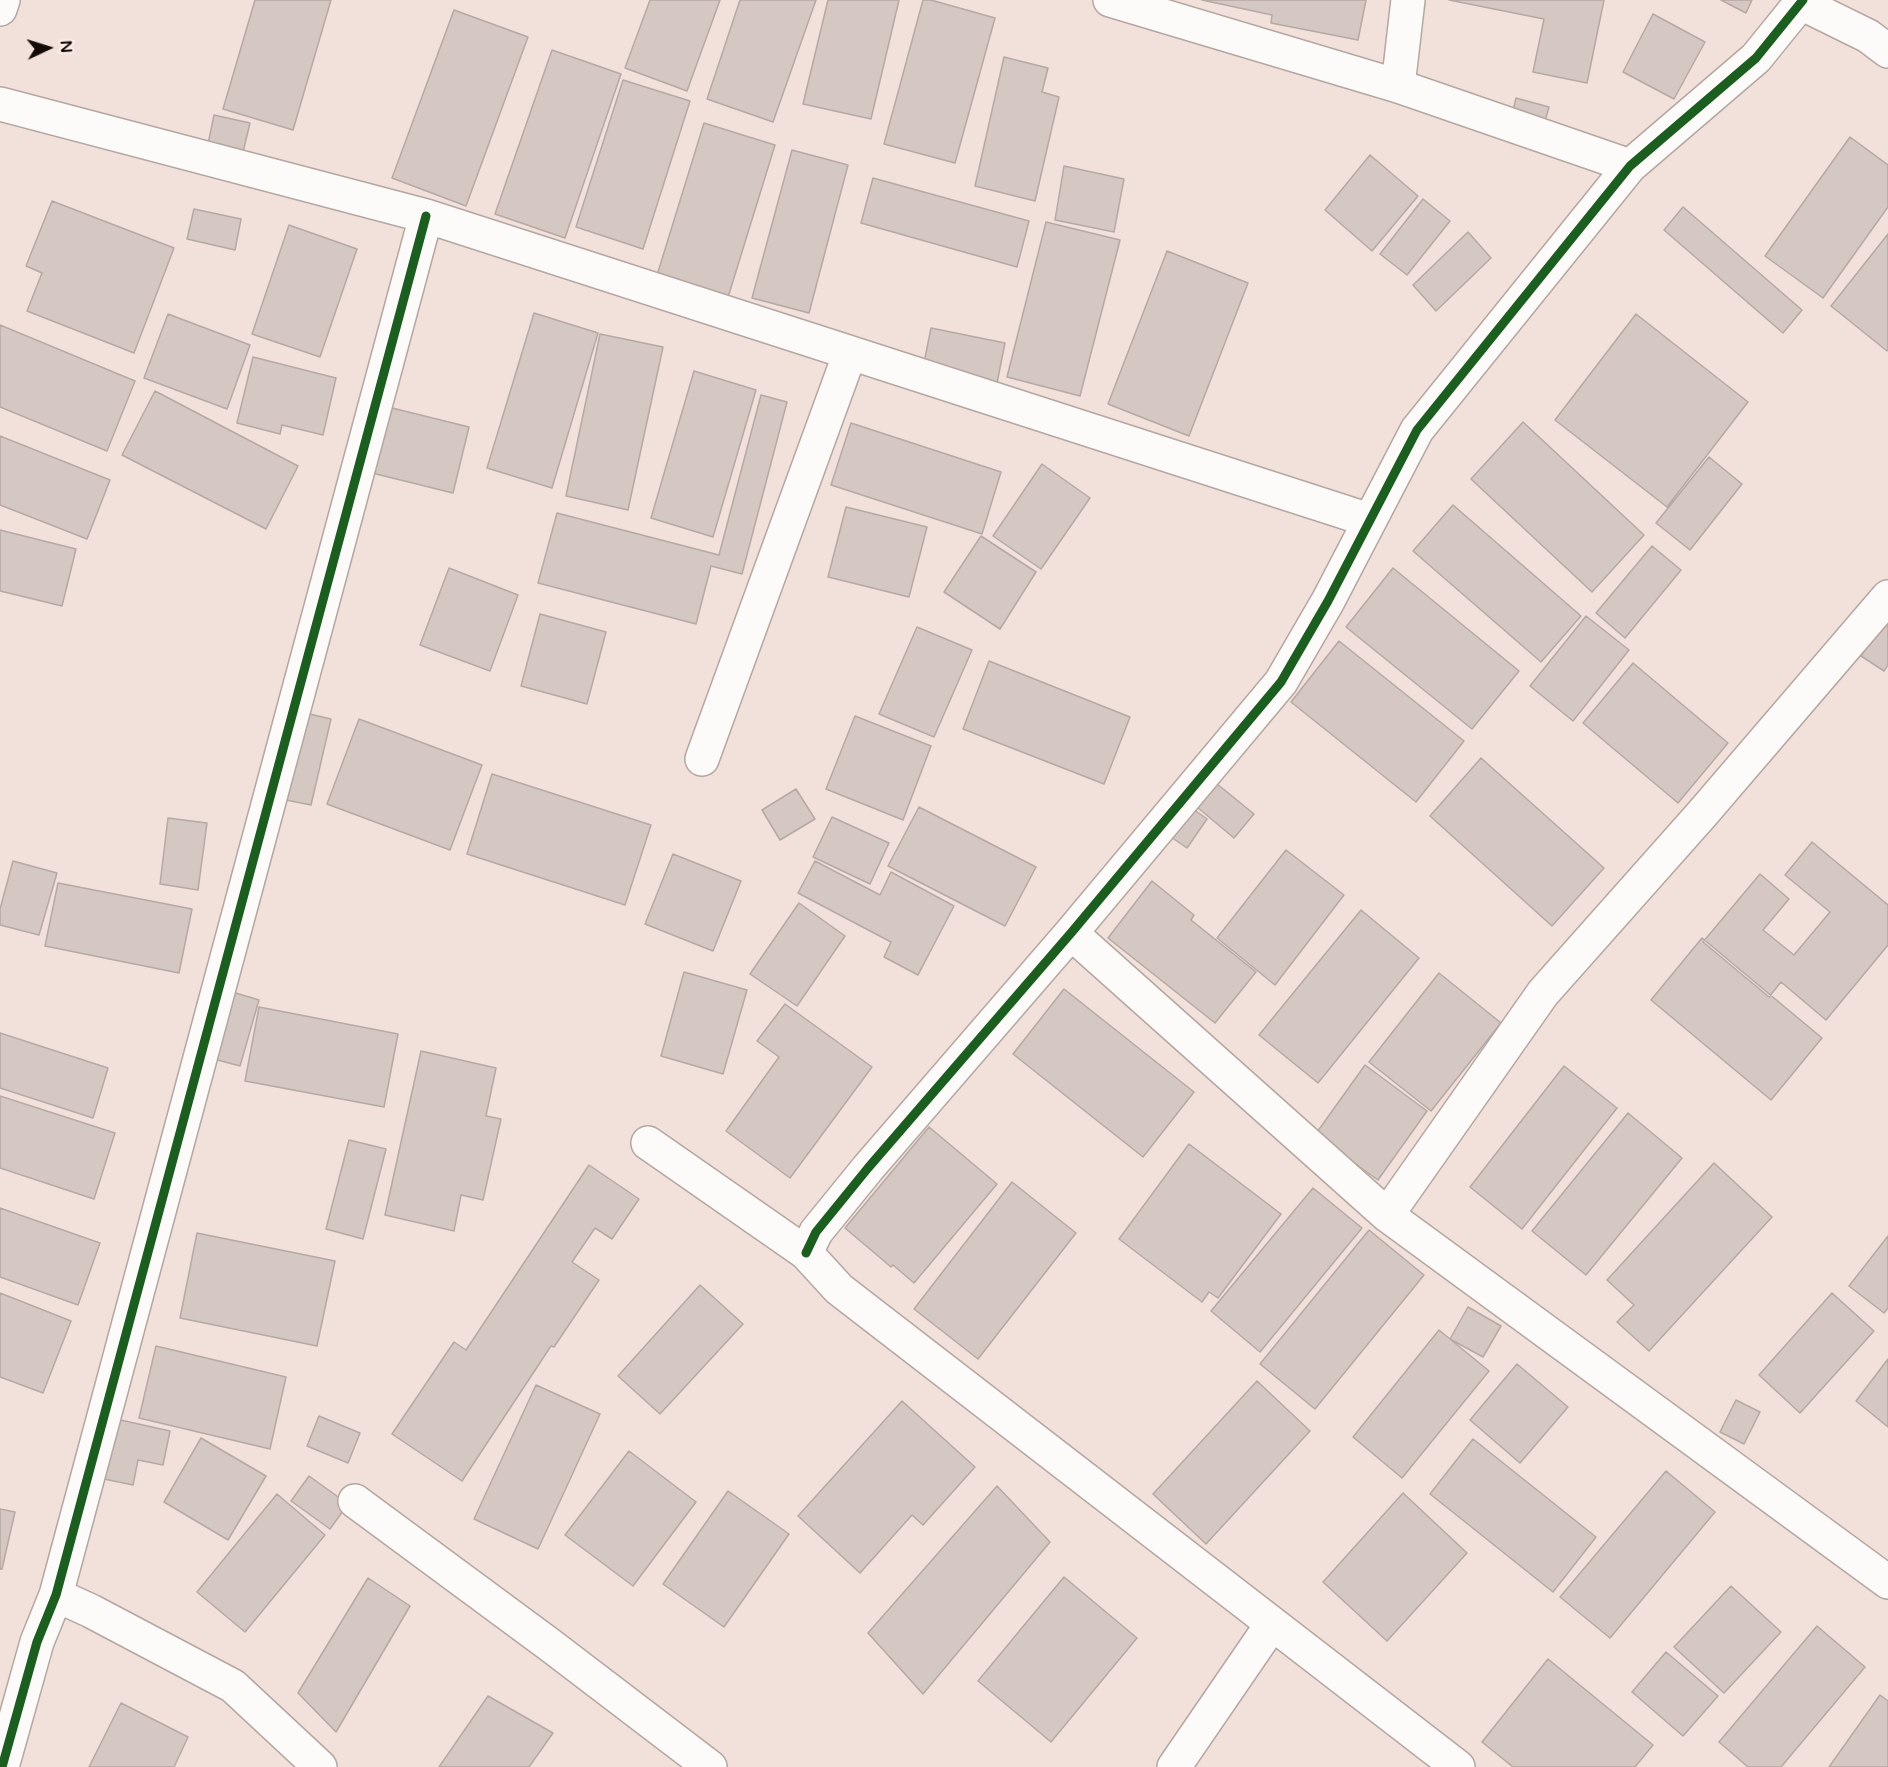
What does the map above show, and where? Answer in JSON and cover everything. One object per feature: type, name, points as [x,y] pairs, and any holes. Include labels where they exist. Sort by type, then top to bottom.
[{"type":"street","points":[[0,9],[3,0]]},
{"type":"street","points":[[1110,0],[1398,86],[1630,166]]},
{"type":"street","points":[[1398,86],[1408,0]]},
{"type":"street","points":[[806,1253],[816,1233],[868,1168],[1071,933],[1281,682],[1304,647],[1417,430],[1630,166],[1756,58],[1802,2],[1868,36],[1888,51]]},
{"type":"street","points":[[0,104],[426,216],[1370,520]]},
{"type":"street","points":[[2,1767],[37,1642],[56,1595],[426,216]]},
{"type":"street","points":[[702,759],[850,353]]},
{"type":"street","points":[[1387,1215],[1543,993],[1887,600]]},
{"type":"street","points":[[1071,933],[1387,1215],[1888,1582]]},
{"type":"street","points":[[648,1143],[806,1253],[839,1289],[1458,1767]]},
{"type":"street","points":[[355,1501],[710,1767]]},
{"type":"street","points":[[56,1595],[233,1686],[320,1767]]},
{"type":"street","points":[[1174,1767],[1272,1624]]},
{"type":"building","points":[[255,0],[331,0],[293,130],[223,109]]},
{"type":"building","points":[[650,0],[720,0],[687,91],[625,68]]},
{"type":"building","points":[[740,0],[816,0],[773,122],[707,99]]},
{"type":"building","points":[[828,0],[899,0],[871,119],[803,104]]},
{"type":"building","points":[[923,0],[931,0],[995,18],[955,163],[884,144]]},
{"type":"building","points":[[1202,0],[1366,0],[1358,40],[1271,23],[1272,15]]},
{"type":"building","points":[[1449,0],[1604,0],[1587,83],[1533,72],[1544,19]]},
{"type":"building","points":[[1721,0],[1752,0],[1746,13]]},
{"type":"building","points":[[454,10],[528,37],[466,206],[392,178]]},
{"type":"building","points":[[1653,14],[1705,42],[1674,99],[1623,72]]},
{"type":"building","points":[[552,50],[621,74],[565,238],[495,214]]},
{"type":"building","points":[[1004,57],[1048,68],[1042,92],[1059,97],[1035,201],[975,186]]},
{"type":"building","points":[[623,80],[690,101],[643,249],[576,227]]},
{"type":"building","points":[[1516,98],[1549,107],[1542,132],[1510,124]]},
{"type":"building","points":[[214,115],[250,123],[243,152],[208,144]]},
{"type":"building","points":[[704,123],[775,145],[725,307],[654,285]]},
{"type":"building","points":[[1850,137],[1888,165],[1888,207],[1823,298],[1765,256]]},
{"type":"building","points":[[792,150],[848,165],[809,313],[752,298]]},
{"type":"building","points":[[1370,155],[1418,196],[1372,251],[1325,210]]},
{"type":"building","points":[[1064,166],[1124,179],[1114,232],[1055,220]]},
{"type":"building","points":[[873,178],[1029,221],[1017,267],[861,223]]},
{"type":"building","points":[[1423,199],[1450,221],[1407,275],[1380,254]]},
{"type":"building","points":[[52,201],[174,248],[134,353],[27,311],[42,273],[26,266]]},
{"type":"building","points":[[1683,207],[1802,310],[1783,333],[1664,230]]},
{"type":"building","points":[[194,209],[241,219],[235,250],[187,239]]},
{"type":"building","points":[[1046,222],[1120,240],[1080,396],[1007,377]]},
{"type":"building","points":[[289,225],[357,249],[320,357],[252,334]]},
{"type":"building","points":[[1468,232],[1491,258],[1436,311],[1413,285]]},
{"type":"building","points":[[1888,234],[1888,349],[1887,351],[1831,306]]},
{"type":"building","points":[[1167,251],[1248,283],[1189,436],[1108,404]]},
{"type":"building","points":[[534,313],[598,333],[552,488],[487,468]]},
{"type":"building","points":[[168,314],[250,345],[227,409],[144,378]]},
{"type":"building","points":[[1636,314],[1748,402],[1667,507],[1555,420]]},
{"type":"building","points":[[0,325],[135,381],[107,451],[0,407]]},
{"type":"building","points":[[931,328],[1005,343],[997,383],[923,368]]},
{"type":"building","points":[[600,334],[663,347],[628,510],[566,496]]},
{"type":"building","points":[[253,357],[336,378],[323,435],[282,425],[280,434],[237,423]]},
{"type":"building","points":[[694,371],[756,390],[713,537],[651,518]]},
{"type":"building","points":[[155,391],[298,466],[266,529],[122,455]]},
{"type":"building","points":[[761,395],[787,402],[742,574],[711,566],[696,624],[538,583],[557,513],[719,555]]},
{"type":"building","points":[[384,406],[469,427],[453,493],[368,472]]},
{"type":"building","points":[[1523,422],[1644,535],[1592,592],[1471,479]]},
{"type":"building","points":[[851,423],[1001,472],[982,534],[831,485]]},
{"type":"building","points":[[0,436],[110,480],[87,539],[0,505]]},
{"type":"building","points":[[1709,457],[1742,484],[1690,550],[1656,523]]},
{"type":"building","points":[[1042,464],[1090,498],[1041,569],[993,536]]},
{"type":"building","points":[[1453,505],[1581,616],[1541,662],[1413,551]]},
{"type":"building","points":[[846,507],[927,527],[909,597],[828,577]]},
{"type":"building","points":[[0,530],[76,549],[62,606],[0,591]]},
{"type":"building","points":[[981,536],[1036,572],[1000,629],[944,592]]},
{"type":"building","points":[[1652,546],[1681,570],[1625,638],[1596,613]]},
{"type":"building","points":[[449,568],[518,595],[490,671],[420,645]]},
{"type":"building","points":[[1393,568],[1519,671],[1472,729],[1346,627]]},
{"type":"building","points":[[540,614],[606,632],[587,704],[521,686]]},
{"type":"building","points":[[1886,615],[1888,616],[1888,665],[1884,671],[1861,656]]},
{"type":"building","points":[[1586,616],[1629,650],[1573,721],[1530,686]]},
{"type":"building","points":[[917,627],[972,650],[934,737],[879,714]]},
{"type":"building","points":[[1339,641],[1464,741],[1416,802],[1291,702]]},
{"type":"building","points":[[989,661],[1130,717],[1104,784],[963,729]]},
{"type":"building","points":[[1633,663],[1728,743],[1678,803],[1583,723]]},
{"type":"building","points":[[301,712],[331,719],[311,805],[281,799]]},
{"type":"building","points":[[855,716],[931,746],[903,820],[826,789]]},
{"type":"building","points":[[359,719],[482,765],[450,850],[327,804]]},
{"type":"building","points":[[1481,758],[1604,868],[1552,926],[1430,816]]},
{"type":"building","points":[[492,774],[651,825],[625,905],[467,854]]},
{"type":"building","points":[[1211,779],[1254,814],[1234,838],[1191,802]]},
{"type":"building","points":[[796,789],[815,819],[780,840],[762,810]]},
{"type":"building","points":[[1186,804],[1207,819],[1187,848],[1165,833]]},
{"type":"building","points":[[919,807],[1036,867],[1005,926],[888,866]]},
{"type":"building","points":[[832,817],[889,843],[870,884],[813,857]]},
{"type":"building","points":[[168,818],[207,823],[198,890],[160,884]]},
{"type":"building","points":[[1812,842],[1888,905],[1888,945],[1826,1020],[1781,982],[1769,997],[1703,942],[1760,874],[1789,899],[1763,930],[1794,955],[1830,912],[1785,875]]},
{"type":"building","points":[[1286,850],[1344,895],[1275,985],[1217,938]]},
{"type":"building","points":[[673,854],[741,881],[713,951],[645,924]]},
{"type":"building","points":[[13,861],[57,873],[39,935],[0,925],[0,909]]},
{"type":"building","points":[[815,861],[880,895],[891,872],[954,906],[918,975],[884,957],[891,942],[798,893]]},
{"type":"building","points":[[1152,881],[1194,915],[1191,920],[1256,972],[1215,1023],[1108,938]]},
{"type":"building","points":[[58,883],[192,909],[179,973],[45,946]]},
{"type":"building","points":[[799,903],[845,936],[797,1006],[750,974]]},
{"type":"building","points":[[1361,910],[1419,958],[1318,1083],[1259,1035]]},
{"type":"building","points":[[1702,938],[1822,1038],[1771,1100],[1651,1000]]},
{"type":"building","points":[[684,972],[747,990],[723,1074],[661,1056]]},
{"type":"building","points":[[1439,973],[1501,1023],[1431,1111],[1369,1062]]},
{"type":"building","points":[[1064,989],[1194,1092],[1143,1157],[1013,1054]]},
{"type":"building","points":[[229,991],[259,1000],[240,1066],[210,1058]]},
{"type":"building","points":[[785,1004],[872,1067],[790,1178],[726,1131],[779,1057],[757,1041]]},
{"type":"building","points":[[259,1007],[398,1034],[384,1107],[245,1081]]},
{"type":"building","points":[[0,1033],[108,1068],[93,1118],[0,1088]]},
{"type":"building","points":[[421,1051],[496,1068],[486,1116],[501,1119],[483,1200],[461,1195],[454,1231],[385,1215]]},
{"type":"building","points":[[1365,1065],[1427,1111],[1378,1180],[1315,1135]]},
{"type":"building","points":[[1564,1066],[1617,1108],[1522,1229],[1470,1187]]},
{"type":"building","points":[[0,1096],[115,1133],[94,1199],[0,1168]]},
{"type":"building","points":[[1628,1113],[1682,1158],[1586,1275],[1532,1231]]},
{"type":"building","points":[[929,1127],[997,1184],[914,1283],[893,1265],[891,1267],[845,1228]]},
{"type":"building","points":[[349,1140],[386,1149],[363,1239],[326,1229]]},
{"type":"building","points":[[1189,1144],[1281,1214],[1218,1298],[1209,1292],[1202,1302],[1119,1239]]},
{"type":"building","points":[[1714,1163],[1772,1217],[1649,1351],[1617,1322],[1634,1305],[1607,1280]]},
{"type":"building","points":[[589,1165],[639,1199],[612,1239],[595,1228],[572,1262],[599,1280],[554,1347],[551,1346],[462,1481],[392,1434],[454,1342],[466,1350]]},
{"type":"building","points":[[1012,1182],[1076,1233],[978,1359],[914,1309]]},
{"type":"building","points":[[1313,1188],[1362,1228],[1260,1352],[1211,1311]]},
{"type":"building","points":[[0,1208],[100,1243],[78,1305],[0,1277]]},
{"type":"building","points":[[1369,1230],[1424,1275],[1315,1409],[1260,1364]]},
{"type":"building","points":[[197,1233],[335,1261],[317,1346],[180,1318]]},
{"type":"building","points":[[1888,1236],[1888,1308],[1884,1313],[1849,1286]]},
{"type":"building","points":[[700,1285],[743,1324],[660,1414],[618,1376]]},
{"type":"building","points":[[0,1293],[71,1321],[43,1393],[0,1377]]},
{"type":"building","points":[[1832,1293],[1874,1331],[1800,1413],[1759,1375]]},
{"type":"building","points":[[1468,1307],[1501,1326],[1483,1357],[1450,1339]]},
{"type":"building","points":[[1439,1330],[1489,1371],[1402,1478],[1353,1437]]},
{"type":"building","points":[[156,1346],[286,1377],[270,1449],[139,1418]]},
{"type":"building","points":[[1888,1359],[1888,1427],[1856,1401]]},
{"type":"building","points":[[1517,1364],[1568,1407],[1520,1463],[1470,1420]]},
{"type":"building","points":[[1257,1381],[1310,1431],[1206,1544],[1153,1494]]},
{"type":"building","points":[[536,1385],[600,1414],[538,1549],[474,1519]]},
{"type":"building","points":[[1736,1400],[1760,1412],[1744,1444],[1720,1432]]},
{"type":"building","points":[[902,1401],[975,1467],[923,1525],[912,1515],[860,1573],[798,1516]]},
{"type":"building","points":[[319,1416],[360,1433],[348,1463],[307,1446]]},
{"type":"building","points":[[116,1419],[170,1431],[163,1465],[138,1460],[133,1485],[104,1479]]},
{"type":"building","points":[[201,1438],[266,1476],[228,1540],[164,1502]]},
{"type":"building","points":[[1473,1439],[1596,1537],[1553,1592],[1430,1494]]},
{"type":"building","points":[[629,1451],[696,1502],[633,1586],[565,1535]]},
{"type":"building","points":[[1666,1471],[1715,1512],[1610,1638],[1560,1597]]},
{"type":"building","points":[[309,1476],[348,1504],[330,1529],[291,1501]]},
{"type":"building","points":[[997,1486],[1050,1542],[923,1694],[868,1633]]},
{"type":"building","points":[[728,1491],[789,1534],[724,1627],[663,1584]]},
{"type":"building","points":[[1403,1493],[1467,1553],[1387,1641],[1323,1582]]},
{"type":"building","points":[[277,1494],[325,1535],[245,1632],[197,1592]]},
{"type":"building","points":[[0,1509],[15,1512],[2,1569],[0,1569]]},
{"type":"building","points":[[1064,1577],[1137,1638],[1051,1742],[978,1681]]},
{"type":"building","points":[[368,1578],[410,1606],[336,1732],[298,1693]]},
{"type":"building","points":[[1731,1586],[1781,1632],[1724,1693],[1674,1647]]},
{"type":"building","points":[[1817,1626],[1865,1667],[1781,1767],[1748,1767],[1719,1742]]},
{"type":"building","points":[[1666,1652],[1718,1696],[1683,1736],[1632,1692]]},
{"type":"building","points":[[1548,1659],[1653,1745],[1635,1767],[1513,1767],[1482,1742]]},
{"type":"building","points":[[1880,1695],[1888,1701],[1888,1767],[1829,1767]]},
{"type":"building","points":[[488,1696],[553,1733],[529,1767],[439,1767]]},
{"type":"building","points":[[121,1703],[188,1737],[174,1767],[89,1767]]},
{"type":"cycle path","points":[[806,1253],[816,1232],[868,1168],[1071,933],[1281,682],[1328,601],[1417,430],[1630,166],[1756,58],[1803,0]]},
{"type":"cycle path","points":[[2,1767],[37,1642],[56,1595],[426,216]]}]
